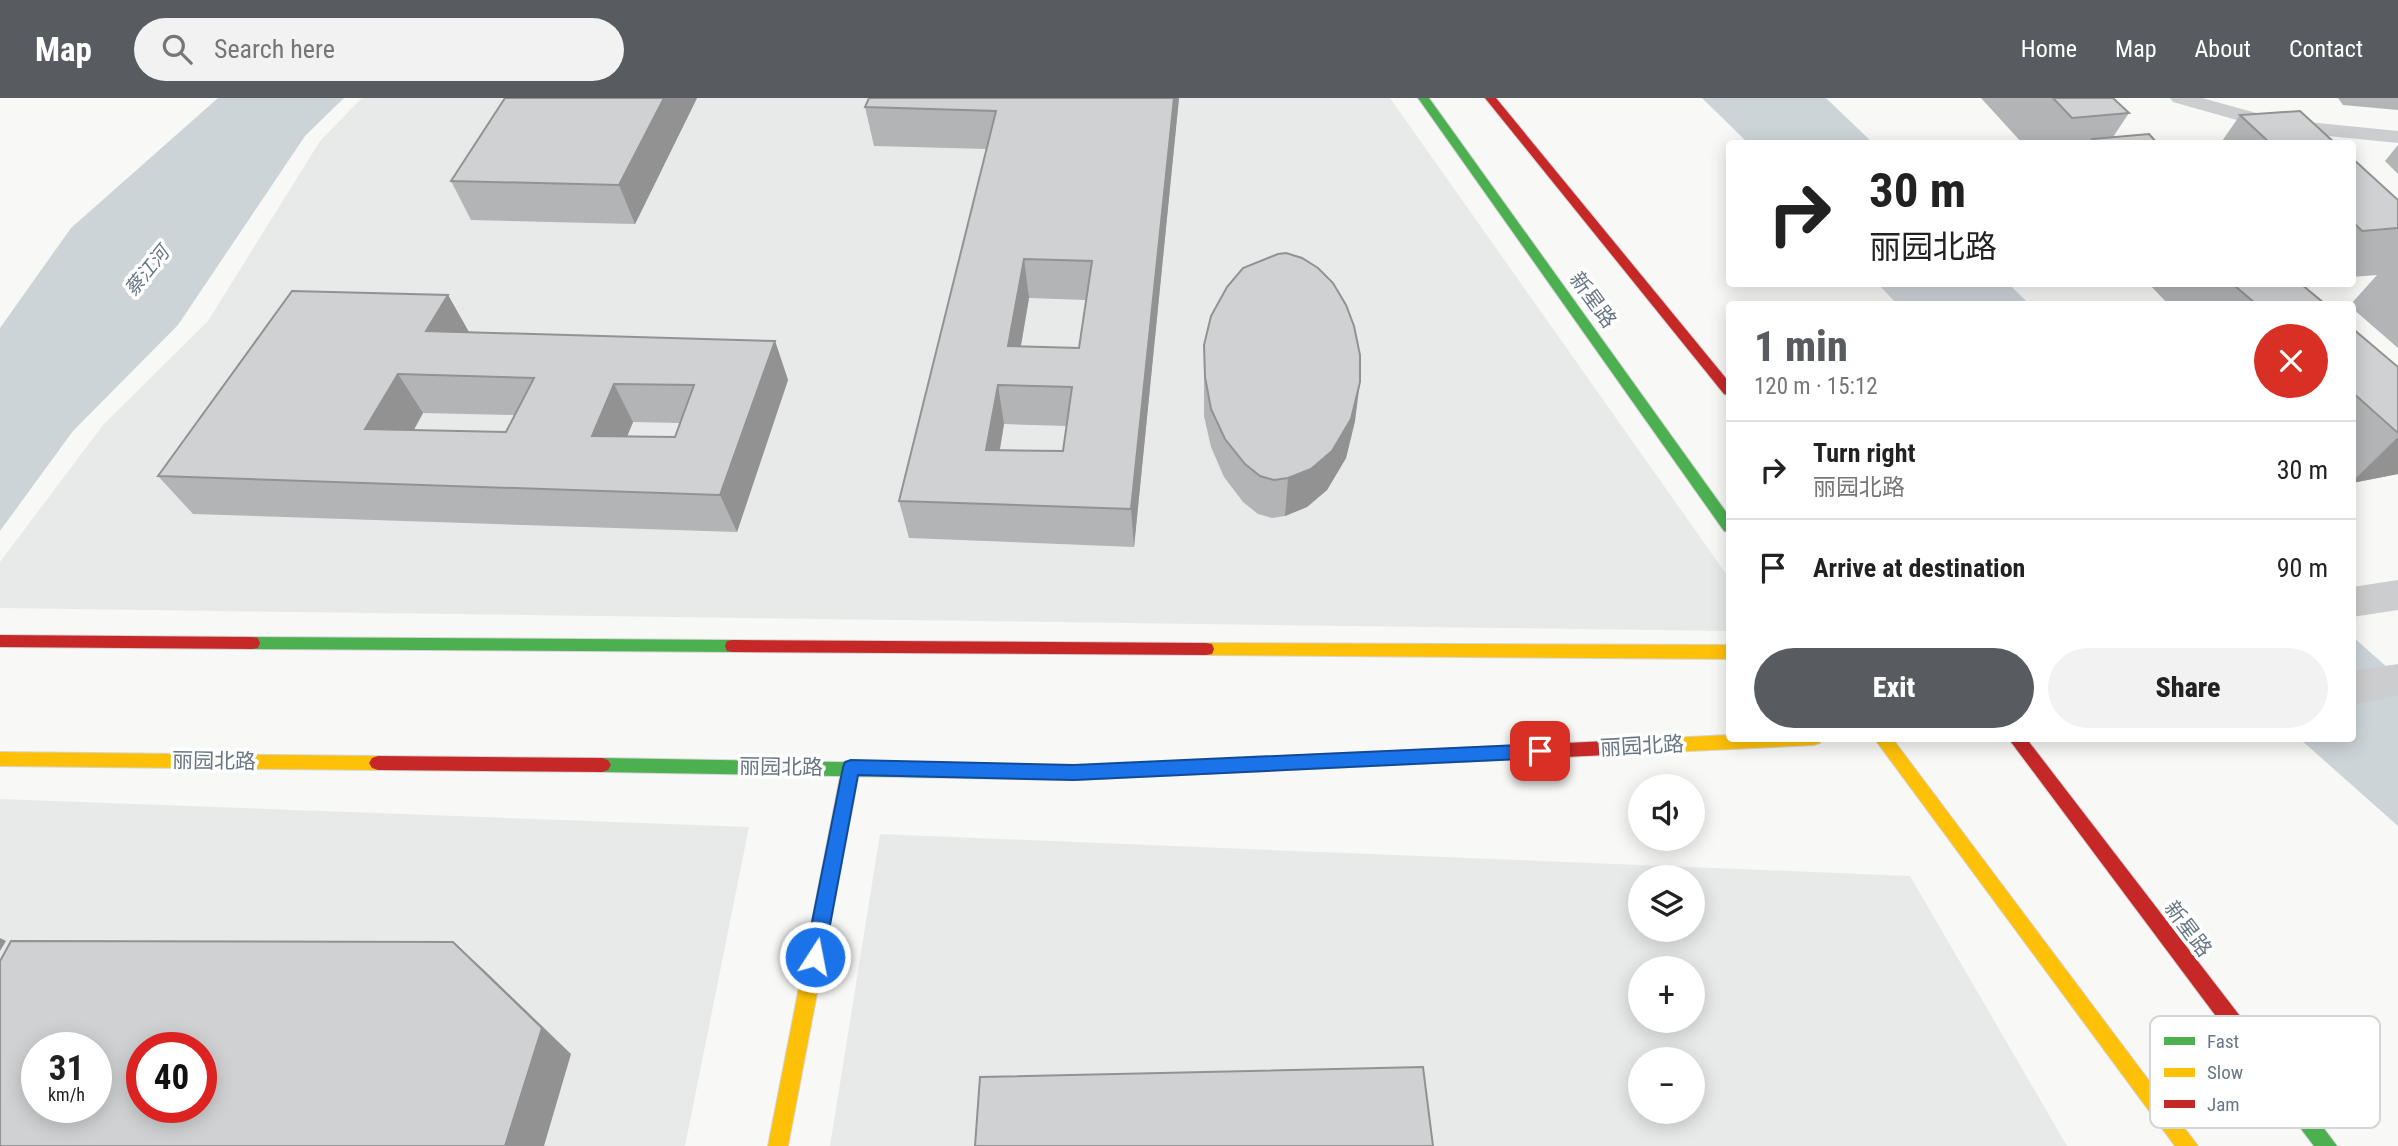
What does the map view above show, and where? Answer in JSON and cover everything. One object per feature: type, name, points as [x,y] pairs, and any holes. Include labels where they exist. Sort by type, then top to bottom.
[{"type":"main road","name":"新星路","points":[[1423,98],[1726,523]]},
{"type":"main road","points":[[1490,98],[1726,387]]},
{"type":"main road","points":[[0,641],[1726,652]]},
{"type":"main road","name":"丽园北路","points":[[0,759],[851,767],[1074,773],[1729,742]]},
{"type":"main road","points":[[1885,742],[2150,1095]]},
{"type":"main road","name":"新星路","points":[[2018,742],[2228,1016]]},
{"type":"main road","points":[[778,1146],[851,767]]},
{"type":"main road","points":[[2174,1128],[2188,1146]]},
{"type":"main road","name":"新星路","points":[[2313,1128],[2327,1146]]},
{"type":"street","points":[[2356,687],[2398,680]]},
{"type":"lane","points":[[2180,98],[2258,120],[2298,127],[2398,137]]},
{"type":"shaded area","points":[[362,98],[1390,98],[1726,574],[1726,631],[0,608],[0,562],[103,425],[208,321],[320,141]]},
{"type":"shaded area","points":[[0,799],[749,827],[685,1146],[0,1146]]},
{"type":"shaded area","points":[[880,834],[1640,865],[1628,865],[1628,942],[1705,942],[1705,868],[1910,876],[2067,1146],[830,1146]]},
{"type":"water","name":"蔡江河","points":[[218,98],[344,98],[305,136],[178,325],[73,431],[0,531],[0,328],[71,228]]},
{"type":"water","points":[[1702,98],[1826,98],[1870,140],[1745,140]]},
{"type":"water","points":[[1881,287],[2012,287],[2026,301],[1894,301]]},
{"type":"water","points":[[2356,640],[2398,677],[2398,826],[2303,742],[2356,742]]},
{"type":"building","points":[[505,98],[664,98],[619,185],[451,181]]},
{"type":"building","points":[[869,98],[1174,98],[1131,509],[899,501],[996,111],[865,107]],"holes":[[[1024,259],[1092,261],[1079,348],[1008,346]],[[998,385],[1072,387],[1063,451],[986,450]]]},
{"type":"building","points":[[2053,98],[2113,98],[2129,113],[2072,118]]},
{"type":"building","points":[[2300,111],[2332,140],[2267,140],[2240,115]]},
{"type":"building","points":[[2149,134],[2154,140],[2093,140]]},
{"type":"building","points":[[2356,162],[2398,200],[2398,228],[2362,231],[2356,225]]},
{"type":"building","points":[[1286,253],[1302,258],[1318,268],[1333,283],[1346,305],[1360,355],[1360,382],[1351,419],[1332,451],[1311,469],[1274,480],[1260,476],[1245,464],[1225,439],[1211,409],[1205,377],[1204,345],[1211,316],[1227,287],[1243,268]]},
{"type":"building","points":[[2236,287],[2305,287],[2321,301],[2252,301]]},
{"type":"building","points":[[292,291],[448,295],[426,331],[775,341],[720,495],[158,476]],"holes":[[[398,374],[534,378],[506,432],[365,429]],[[614,384],[694,385],[675,437],[592,436]]]},
{"type":"building","points":[[2356,331],[2398,367],[2398,433],[2356,396]]},
{"type":"building","points":[[11,941],[453,942],[542,1028],[505,1146],[0,1146],[0,961]]},
{"type":"building","points":[[1423,1067],[1433,1146],[975,1146],[980,1077]]},
{"type":"traffic: fast","points":[[1423,98],[1726,523]]},
{"type":"traffic: fast","points":[[252,643],[733,646]]},
{"type":"traffic: fast","points":[[602,765],[1074,773],[1224,766]]},
{"type":"traffic: fast","points":[[2313,1128],[2327,1146]]},
{"type":"traffic: slow","points":[[1206,649],[1726,652]]},
{"type":"traffic: slow","points":[[1607,748],[1731,742]]},
{"type":"traffic: slow","points":[[1885,742],[2150,1095]]},
{"type":"traffic: slow","points":[[0,759],[378,763]]},
{"type":"traffic: slow","points":[[778,1146],[851,767]]},
{"type":"traffic: slow","points":[[2174,1128],[2188,1146]]},
{"type":"traffic: jam","points":[[1490,98],[1726,387]]},
{"type":"traffic: jam","points":[[0,641],[252,643]]},
{"type":"traffic: jam","points":[[733,646],[1206,649]]},
{"type":"traffic: jam","points":[[2019,742],[2228,1016]]},
{"type":"traffic: jam","points":[[1224,766],[1607,748]]},
{"type":"traffic: jam","points":[[378,763],[602,765]]},
{"type":"route","points":[[815,957],[851,767],[1074,773],[1540,751]]}]
